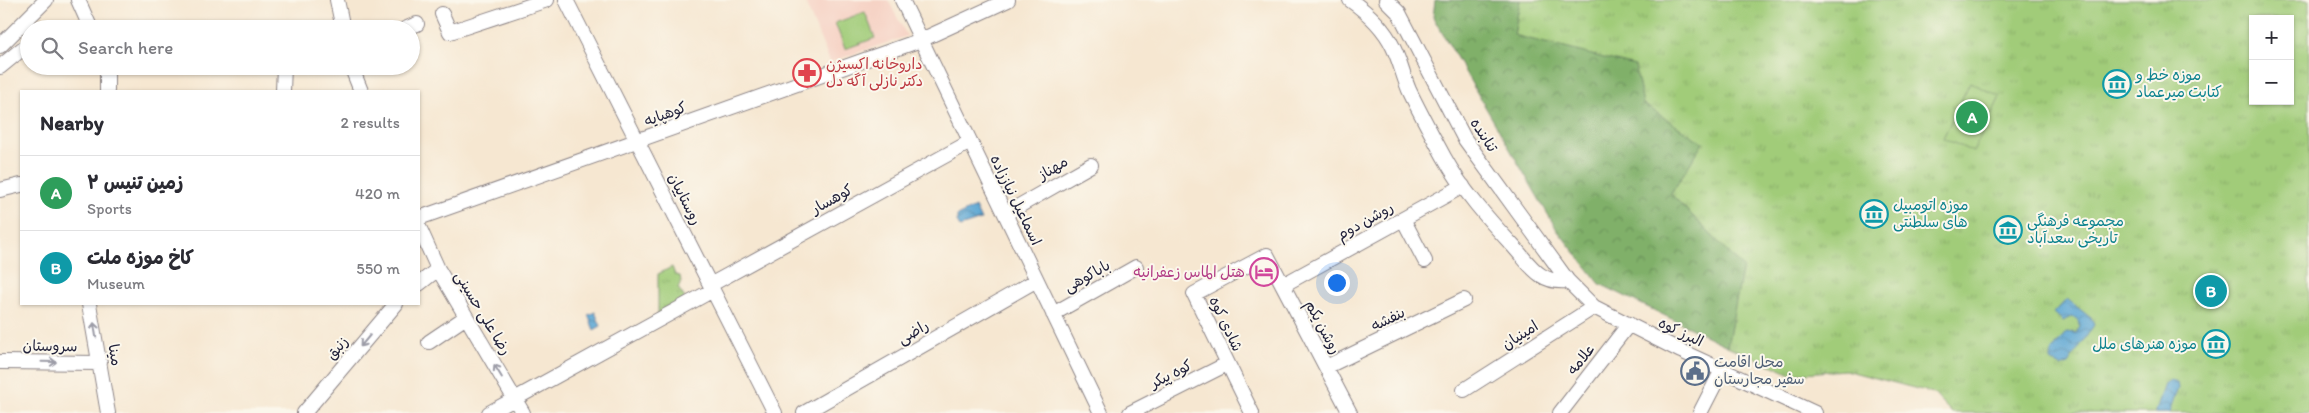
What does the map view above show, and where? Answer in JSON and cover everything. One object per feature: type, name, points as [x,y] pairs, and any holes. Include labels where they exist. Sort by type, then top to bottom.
[{"type":"street","points":[[26,20],[46,0]]},
{"type":"street","points":[[78,0],[84,20]]},
{"type":"street","points":[[337,0],[341,20]]},
{"type":"street","points":[[442,14],[450,32],[547,0]]},
{"type":"street","name":"روستاییان","points":[[566,0],[775,413]]},
{"type":"street","name":"کوهپایه","points":[[420,218],[921,40],[1008,0]]},
{"type":"street","points":[[1350,0],[1381,29],[1392,46],[1409,89],[1445,160],[1463,186],[1493,224],[1539,275],[1552,281],[1568,281]]},
{"type":"street","name":"تنابنده","points":[[1386,0],[1399,13],[1464,138],[1568,281]]},
{"type":"street","name":"اسماعیل نیاززاده","points":[[905,1],[921,40],[1053,314],[1096,411]]},
{"type":"street","points":[[0,46],[20,26]]},
{"type":"street","points":[[0,67],[20,50]]},
{"type":"street","points":[[107,75],[107,90]]},
{"type":"street","points":[[283,90],[284,75]]},
{"type":"street","points":[[355,75],[361,90]]},
{"type":"street","name":"کوهسار","points":[[488,413],[970,142]]},
{"type":"street","name":"مهناز","points":[[1005,214],[1091,165]]},
{"type":"street","points":[[0,190],[20,184]]},
{"type":"street","name":"روشن دوم","points":[[1283,285],[1463,186]]},
{"type":"street","points":[[1403,218],[1425,261]]},
{"type":"street","name":"رضا علی حسینی","points":[[420,229],[438,269],[523,413]]},
{"type":"street","name":"روشن یکم","points":[[1267,255],[1350,413]]},
{"type":"street","name":"شادی کوه","points":[[1252,413],[1194,294],[1267,255]]},
{"type":"street","name":"باباکوهی","points":[[1053,314],[1136,267]]},
{"type":"street","points":[[420,283],[438,269]]},
{"type":"street","name":"راضی","points":[[804,413],[1037,280]]},
{"type":"street","name":"البرز کوه","points":[[1568,281],[1594,307],[1815,413]]},
{"type":"street","name":"بنفشه","points":[[1326,367],[1464,300]]},
{"type":"street","name":"مینا","points":[[89,305],[108,413]]},
{"type":"street","name":"زنبق","points":[[304,413],[395,305]]},
{"type":"street","name":"امینیان","points":[[1464,390],[1594,307]]},
{"type":"street","points":[[429,342],[466,317]]},
{"type":"street","name":"علامه","points":[[1560,413],[1629,324]]},
{"type":"street","name":"سروستان","points":[[0,362],[100,363]]},
{"type":"street","name":"کوه پیکر","points":[[1130,413],[1227,364]]},
{"type":"street","points":[[1700,413],[1722,370]]},
{"type":"shaded area","points":[[804,0],[888,0],[907,36],[830,62]]},
{"type":"green space","points":[[1435,0],[1520,0],[1514,35],[1635,66],[1643,104],[1703,143],[1671,194],[1743,267],[1727,346],[1600,284],[1557,230],[1433,17]]},
{"type":"green space","name":"مجموعه فرهنگی تاریخی سعدآباد","points":[[1520,0],[2309,0],[2309,413],[1952,413],[1933,393],[1845,370],[1791,374],[1727,346],[1742,267],[1671,194],[1702,143],[1643,104],[1514,35]]},
{"type":"green space","points":[[865,12],[875,38],[845,49],[835,23]]},
{"type":"green space","points":[[1970,82],[2000,97],[1973,152],[1943,138]]},
{"type":"green space","points":[[672,267],[675,275],[680,276],[681,282],[678,288],[685,298],[658,320],[658,274]]},
{"type":"water","points":[[975,207],[981,220],[960,227],[957,222],[957,216]]},
{"type":"water","points":[[2067,299],[2091,318],[2094,325],[2068,364],[2061,367],[2051,361],[2051,353],[2066,332],[2076,333],[2080,327],[2079,321],[2076,319],[2071,317],[2063,321],[2054,313]]},
{"type":"water","points":[[595,312],[601,326],[594,330],[588,315]]},
{"type":"water","points":[[2170,380],[2177,383],[2178,388],[2169,413],[2155,413],[2165,384]]},
{"type":"place","name":"داروخانه اکسیژن دکتر نازلی آگه دل","points":[[807,73]]},
{"type":"place","name":"موزه خط و کتابت میرعماد","points":[[2117,84]]},
{"type":"place","name":"زمین تنیس ۲","points":[[1972,117]]},
{"type":"place","name":"موزه اتومبیل های سلطنتی","points":[[1874,214]]},
{"type":"place","name":"مجموعه فرهنگی تاریخی سعدآباد","points":[[2008,230]]},
{"type":"place","name":"هتل الماس زعفرانیه","points":[[1264,272]]},
{"type":"place","name":"کاخ موزه ملت","points":[[2211,291]]},
{"type":"place","name":"موزه هنرهای ملل","points":[[2216,344]]},
{"type":"place","name":"محل اقامت سفیر مجارستان","points":[[1695,371]]}]
